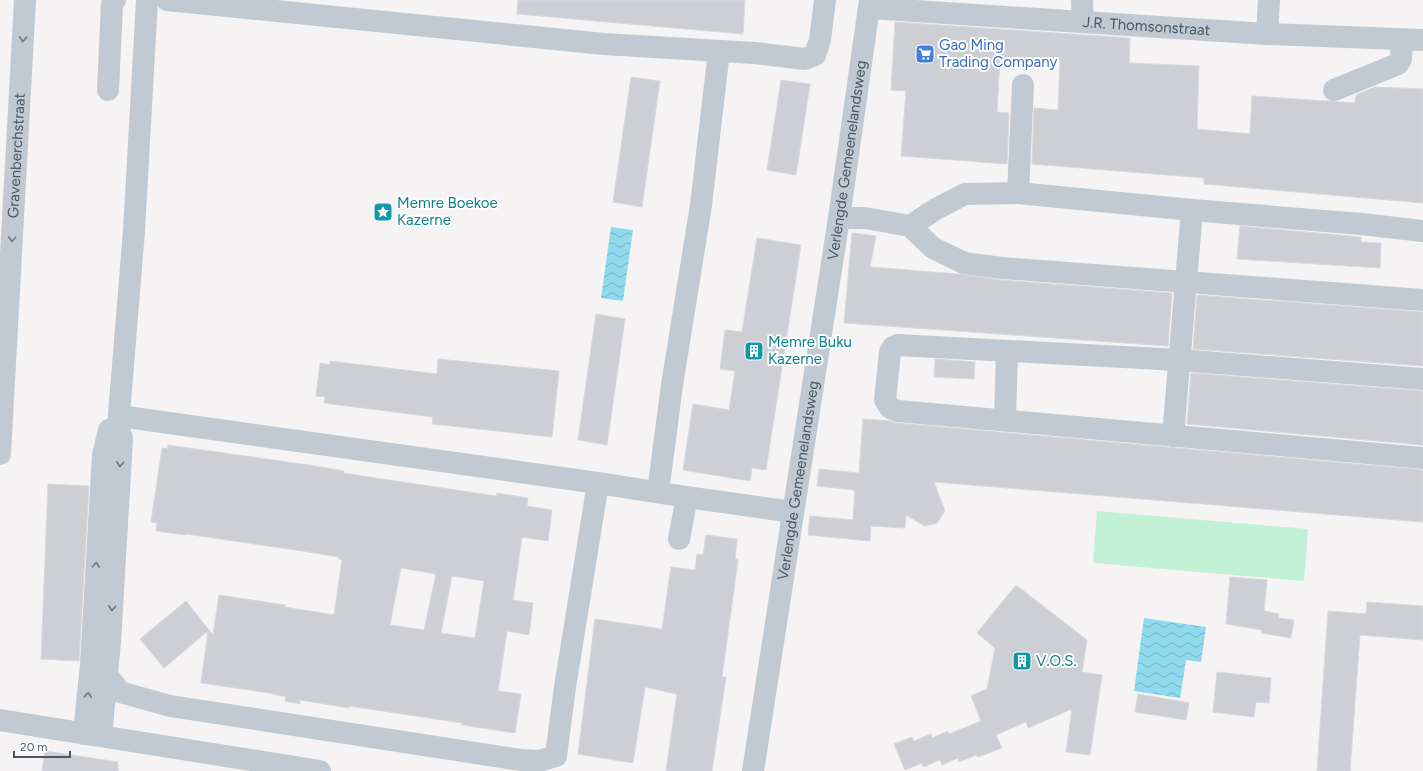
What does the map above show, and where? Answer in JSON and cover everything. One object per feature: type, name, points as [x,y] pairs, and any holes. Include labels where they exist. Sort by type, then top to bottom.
[{"type":"street","name":"Gravenberchstraat","points":[[0,454],[25,0]]},
{"type":"street","points":[[108,90],[112,4],[115,0]]},
{"type":"street","points":[[93,735],[107,675],[110,642],[122,439],[119,421],[134,231],[147,0]]},
{"type":"street","points":[[167,0],[604,44],[719,51],[805,59],[816,55],[820,40],[825,0]]},
{"type":"street","points":[[1082,0],[1082,22]]},
{"type":"street","points":[[1267,34],[1269,0]]},
{"type":"street","name":"J.R. Thomsonstraat","points":[[870,4],[1082,22],[1267,34],[1413,40]]},
{"type":"street","name":"Verlengde Gemeenelandsweg","points":[[753,771],[839,218],[870,4]]},
{"type":"street","points":[[1334,90],[1398,64],[1413,40]]},
{"type":"street","points":[[658,492],[672,385],[701,204],[719,51]]},
{"type":"street","points":[[1018,193],[1023,85]]},
{"type":"street","points":[[910,226],[936,208],[965,194],[1018,193],[1192,210],[1354,223],[1423,231]]},
{"type":"street","points":[[1173,436],[1192,210]]},
{"type":"street","points":[[839,218],[865,218],[910,226],[933,248],[964,263],[1002,268],[1423,300]]},
{"type":"street","points":[[1423,379],[1179,360],[896,346],[893,347],[890,352],[885,396],[887,404],[894,410],[1423,458]]},
{"type":"street","points":[[1005,420],[1007,351]]},
{"type":"street","points":[[93,735],[91,664],[103,455],[109,430],[119,421],[598,483],[793,512]]},
{"type":"street","points":[[107,675],[120,692],[170,706],[521,760],[539,761],[556,756],[565,687],[598,483]]},
{"type":"street","points":[[679,539],[687,497]]},
{"type":"street","points":[[0,720],[320,771]]},
{"type":"green space","points":[[1097,511],[1308,529],[1304,581],[1093,563]]},
{"type":"water","points":[[611,227],[633,230],[623,301],[601,298]]},
{"type":"water","points":[[1144,618],[1206,627],[1201,662],[1186,660],[1180,698],[1134,691]]},
{"type":"building","points":[[518,0],[745,0],[743,34],[517,14]]},
{"type":"building","points":[[895,22],[1130,38],[1129,63],[1199,66],[1197,129],[1250,134],[1252,96],[1355,103],[1356,95],[1375,87],[1423,89],[1423,203],[1204,184],[1204,178],[1032,164],[1034,108],[1058,110],[1060,61],[1000,58],[997,112],[1009,113],[1007,164],[901,156],[906,91],[891,90]]},
{"type":"building","points":[[631,77],[660,81],[642,207],[613,202]]},
{"type":"building","points":[[781,80],[810,84],[796,175],[767,170]]},
{"type":"building","points":[[1240,226],[1361,237],[1361,242],[1381,243],[1380,268],[1237,259]]},
{"type":"building","points":[[852,233],[876,236],[870,267],[958,274],[1001,280],[1172,293],[1168,346],[844,323]]},
{"type":"building","name":"Memre Buku Kazerne","points":[[757,238],[801,245],[766,470],[752,468],[750,481],[683,470],[693,404],[729,410],[735,371],[720,369],[725,330],[742,332]]},
{"type":"building","points":[[1197,295],[1423,312],[1423,366],[1193,349]]},
{"type":"building","points":[[596,314],[625,319],[607,445],[578,440]]},
{"type":"building","points":[[438,359],[559,371],[552,437],[432,424],[433,417],[324,403],[325,397],[316,396],[320,363],[330,365],[330,361],[437,374]]},
{"type":"building","points":[[935,359],[975,362],[974,379],[934,377]]},
{"type":"building","points":[[1191,373],[1423,391],[1423,445],[1187,424]]},
{"type":"building","points":[[863,419],[1423,470],[1423,522],[934,482],[945,511],[937,523],[925,526],[906,515],[905,528],[871,526],[870,541],[808,535],[810,516],[853,520],[855,490],[817,486],[819,469],[859,473]]},
{"type":"building","points":[[168,445],[309,465],[344,471],[343,473],[496,496],[497,493],[528,498],[527,506],[552,510],[548,541],[522,537],[513,600],[533,603],[529,635],[507,631],[498,691],[521,694],[515,733],[462,725],[462,723],[349,706],[349,708],[300,700],[300,704],[285,701],[286,697],[269,693],[201,683],[208,631],[164,668],[140,639],[186,601],[213,635],[219,595],[285,605],[285,607],[334,615],[342,560],[339,559],[339,557],[302,551],[156,531],[157,523],[151,522],[162,448],[168,449]],"holes":[[[401,568],[436,574],[424,630],[390,625]],[[452,576],[484,581],[475,638],[441,633]]]},
{"type":"building","points":[[48,484],[89,486],[79,661],[41,659]]},
{"type":"building","points":[[706,535],[737,539],[735,559],[738,560],[722,677],[726,677],[712,771],[666,771],[677,694],[645,687],[633,763],[578,754],[595,619],[662,629],[671,567],[695,570],[697,554],[703,555]]},
{"type":"building","points":[[1230,577],[1267,580],[1264,611],[1279,614],[1278,618],[1294,620],[1291,638],[1261,633],[1262,630],[1226,624]]},
{"type":"building","points":[[1016,585],[1087,640],[1082,672],[1102,675],[1090,755],[1066,752],[1072,709],[1028,728],[1026,722],[996,735],[1002,748],[978,757],[976,755],[959,762],[958,758],[942,765],[940,760],[923,767],[922,763],[905,770],[894,744],[912,737],[914,741],[931,734],[932,738],[948,731],[949,734],[981,721],[971,696],[987,689],[995,648],[977,633]]},
{"type":"building","points":[[1367,602],[1423,606],[1423,640],[1360,635],[1350,771],[1317,771],[1328,611],[1366,614]]},
{"type":"building","points":[[1217,672],[1271,678],[1269,703],[1256,702],[1254,717],[1213,712]]},
{"type":"building","points":[[1138,694],[1189,703],[1186,720],[1135,712]]},
{"type":"building","points":[[45,751],[118,762],[118,771],[42,771]]},
{"type":"place","name":"Gao Ming Trading Company","points":[[925,54]]},
{"type":"place","name":"Memre Boekoe Kazerne","points":[[383,212]]},
{"type":"place","name":"Memre Buku Kazerne","points":[[754,351]]},
{"type":"place","name":"V.O.S.","points":[[1022,661]]}]
